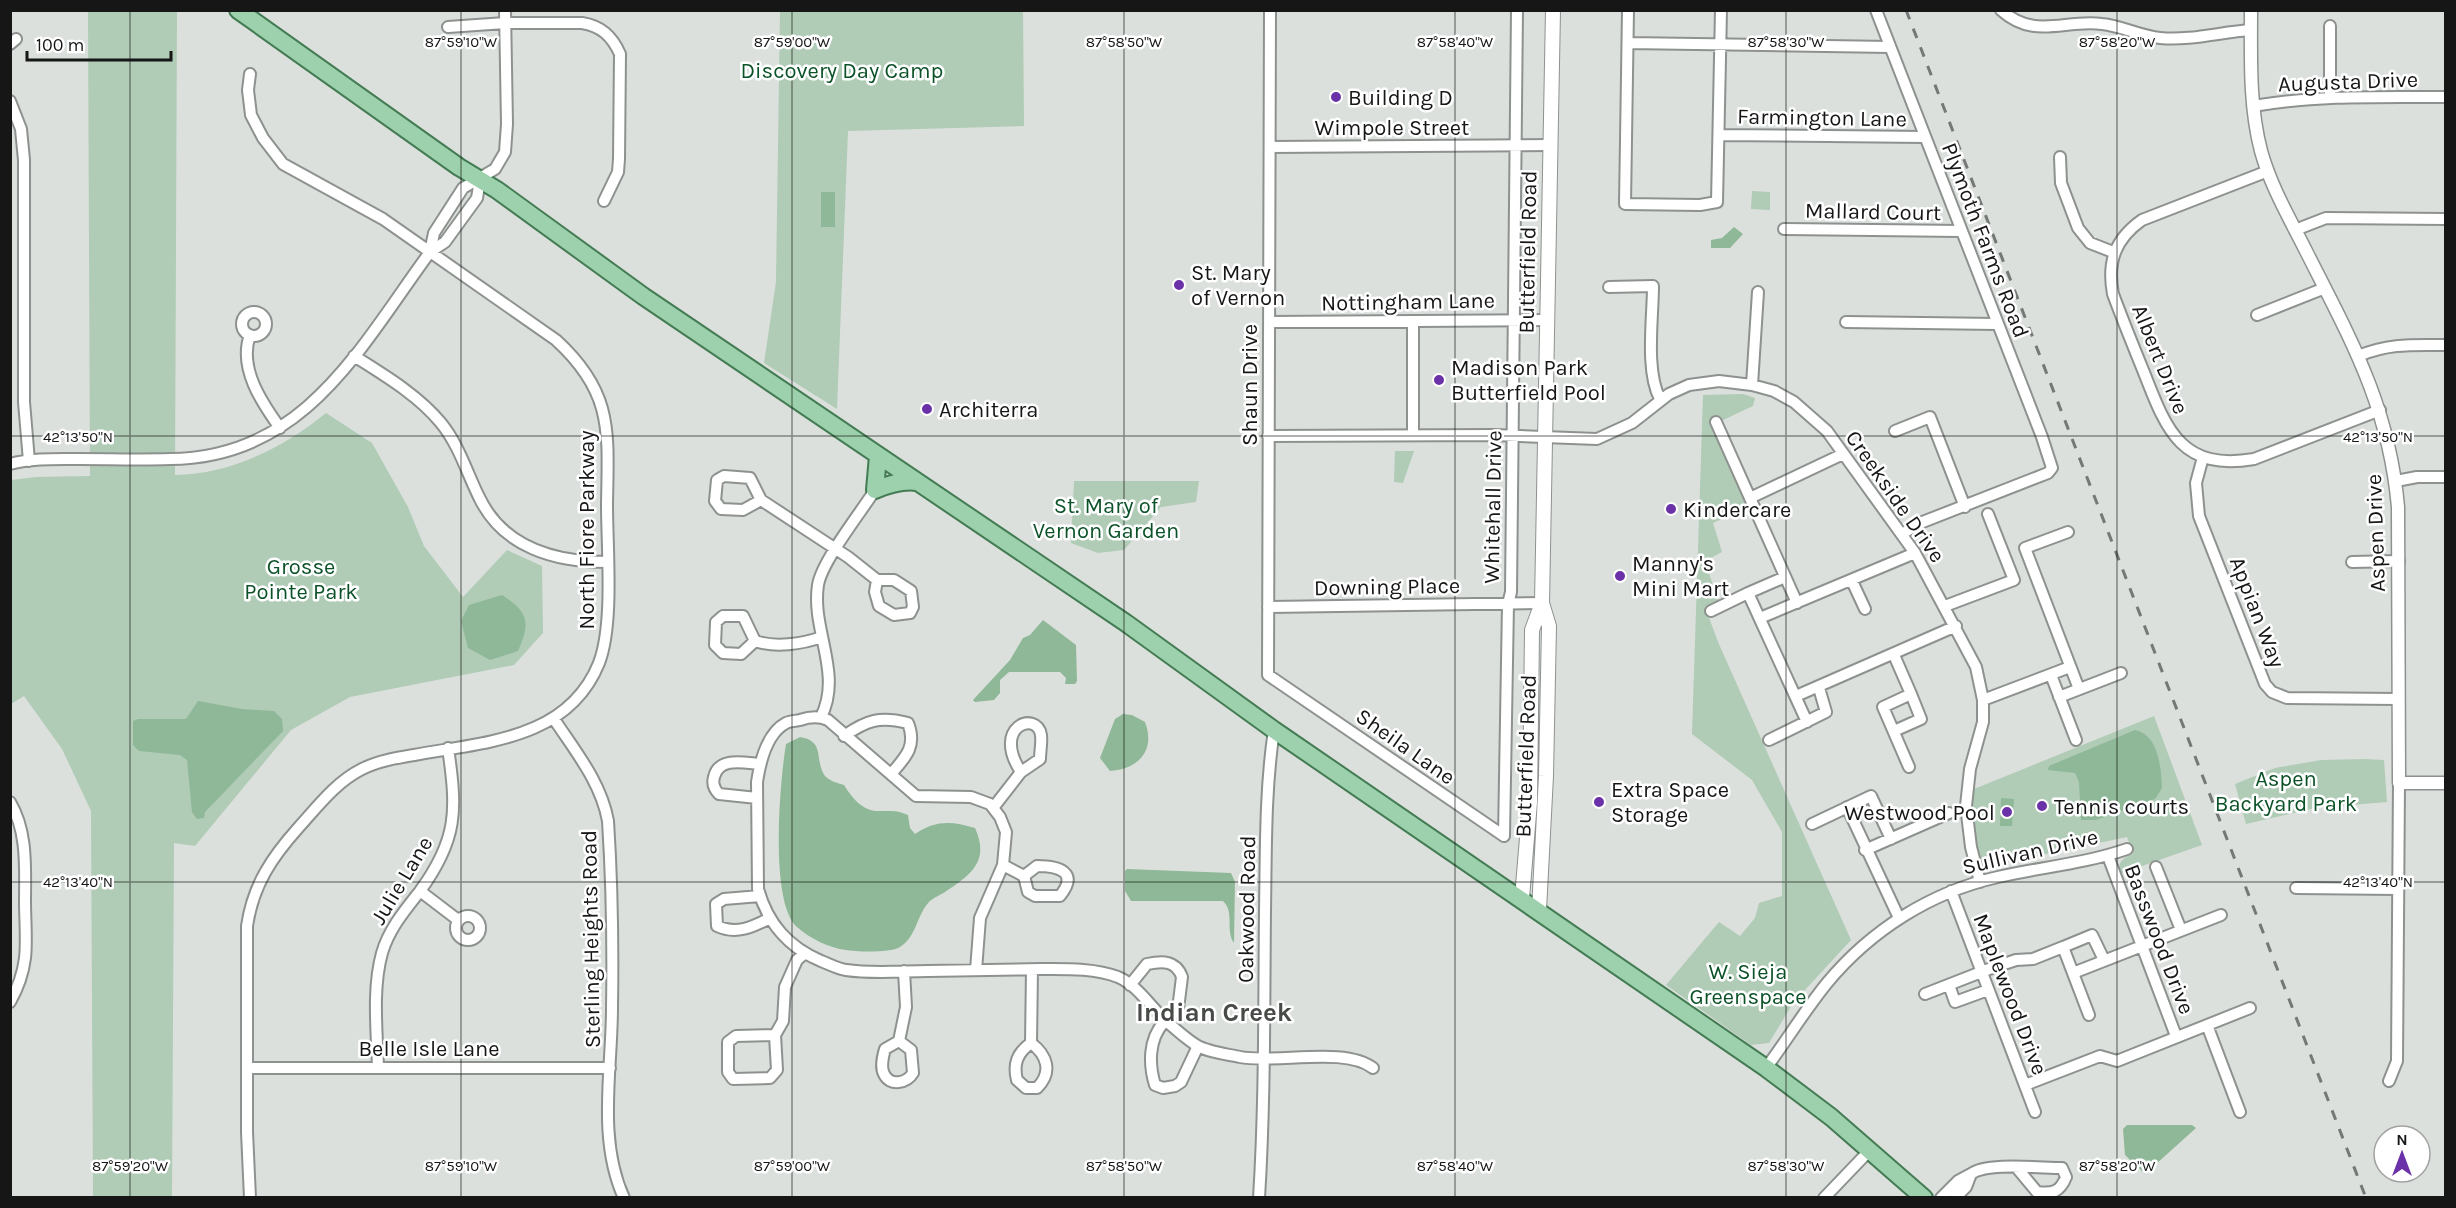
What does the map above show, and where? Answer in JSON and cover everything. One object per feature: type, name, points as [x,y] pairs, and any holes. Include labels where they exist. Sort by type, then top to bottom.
[{"type":"main road","points":[[238,10],[497,190],[644,296],[1126,623],[1274,730],[1522,898],[1766,1068],[1822,1110],[1924,1197]]},
{"type":"main road","name":"Butterfield Road","points":[[1539,910],[1546,776],[1549,626],[1542,603],[1552,10]]},
{"type":"main road","points":[[875,490],[878,456]]},
{"type":"main road","points":[[875,490],[890,483],[918,482]]},
{"type":"main road","name":"Butterfield Road","points":[[1522,898],[1530,802],[1532,630],[1542,603]]},
{"type":"street","points":[[430,252],[434,233],[463,188],[480,180],[495,169],[502,159],[507,141],[505,10]]},
{"type":"street","name":"Shaun Drive","points":[[1270,10],[1268,675],[1278,682]]},
{"type":"street","name":"Whitehall Drive","points":[[1504,824],[1508,604],[1511,592],[1517,10]]},
{"type":"street","points":[[1628,10],[1624,204],[1700,205],[1713,205],[1717,202],[1721,10]]},
{"type":"street","name":"Plymoth Farms Road","points":[[1876,10],[2052,468],[2048,473],[1965,507]]},
{"type":"street","points":[[2001,10],[2027,26],[2045,28],[2101,24],[2158,38],[2180,39],[2251,30]]},
{"type":"street","name":"Aspen Drive","points":[[2251,10],[2253,106],[2268,171],[2358,356],[2380,410],[2396,481],[2399,561],[2397,1061],[2389,1082]]},
{"type":"street","points":[[448,27],[505,22],[582,23],[593,25],[607,32],[620,54],[619,159],[618,172],[604,201]]},
{"type":"street","points":[[2330,26],[2330,96]]},
{"type":"street","points":[[1628,43],[1890,47]]},
{"type":"street","name":"North Fiore Parkway","points":[[250,74],[248,90],[251,115],[263,138],[278,158],[382,219],[556,340],[581,364],[601,400],[606,423],[607,562],[607,631],[599,663],[586,687],[574,702],[554,719],[529,731],[383,760],[362,769],[344,780],[281,848],[264,870],[250,907],[248,926],[247,1131],[250,1197]]},
{"type":"street","name":"Augusta Drive","points":[[2253,106],[2330,96],[2445,97]]},
{"type":"street","points":[[10,101],[21,129],[24,160],[24,402],[29,461]]},
{"type":"street","name":"Farmington Lane","points":[[1719,135],[1925,137]]},
{"type":"street","name":"Wimpole Street","points":[[1270,147],[1550,145]]},
{"type":"street","points":[[2060,157],[2061,183],[2078,228],[2090,243],[2100,249],[2113,252],[2125,233],[2142,220],[2268,171]]},
{"type":"street","points":[[10,464],[29,461],[204,457],[237,448],[280,428],[324,394],[430,252],[445,242],[477,198],[480,180]]},
{"type":"street","points":[[2295,230],[2326,218],[2445,219]]},
{"type":"street","name":"Mallard Court","points":[[1784,229],[1961,231]]},
{"type":"street","name":"Albert Drive","points":[[2113,252],[2110,277],[2113,294],[2162,418],[2175,437],[2203,457],[2236,462],[2254,459],[2380,410]]},
{"type":"street","points":[[1609,287],[1653,286],[1652,366],[1660,399]]},
{"type":"street","points":[[2257,315],[2325,288]]},
{"type":"street","points":[[1752,385],[1758,291]]},
{"type":"street","points":[[10,303],[24,304]]},
{"type":"street","name":"Nottingham Lane","points":[[1269,322],[1547,320]]},
{"type":"street","points":[[1413,321],[1413,435]]},
{"type":"street","points":[[1846,322],[1997,324]]},
{"type":"street","points":[[250,335],[247,353],[251,377],[268,411],[280,428]]},
{"type":"street","points":[[2358,356],[2379,347],[2394,344],[2445,345]]},
{"type":"street","points":[[354,356],[389,378],[423,405],[442,424],[453,441],[480,500],[500,526],[522,543],[545,555],[569,561],[607,562]]},
{"type":"street","name":"Creekside Drive","points":[[1268,436],[1512,436],[1586,440],[1606,437],[1632,423],[1660,399],[1689,385],[1719,381],[1752,385],[1774,391],[1803,408],[1827,431],[1915,553],[1956,626],[1980,677],[1983,722],[1970,769],[1966,806],[1971,848],[1980,882]]},
{"type":"street","points":[[1895,430],[1930,417],[1965,507],[1920,524],[1902,534]]},
{"type":"street","points":[[1716,422],[1797,603]]},
{"type":"street","points":[[1750,498],[1843,453]]},
{"type":"street","name":"Appian Way","points":[[2203,457],[2196,483],[2199,516],[2265,684],[2272,692],[2287,698],[2398,699]]},
{"type":"street","points":[[2396,481],[2417,477],[2445,477]]},
{"type":"street","points":[[821,717],[825,709],[829,674],[817,601],[821,571],[875,490]]},
{"type":"street","points":[[761,500],[877,580]]},
{"type":"street","points":[[1988,514],[2014,580]]},
{"type":"street","points":[[2005,555],[2068,532]]},
{"type":"street","points":[[2025,548],[2079,689]]},
{"type":"street","points":[[1760,618],[1915,553]]},
{"type":"street","points":[[2352,562],[2399,561]]},
{"type":"street","points":[[1945,606],[2034,572]]},
{"type":"street","points":[[1710,610],[1785,577]]},
{"type":"street","points":[[1852,581],[1865,609]]},
{"type":"street","points":[[1748,593],[1807,722]]},
{"type":"street","name":"Downing Place","points":[[1268,607],[1542,603]]},
{"type":"street","points":[[1796,696],[1956,626]]},
{"type":"street","points":[[755,641],[764,644],[807,642],[822,636]]},
{"type":"street","points":[[1894,655],[1921,719],[1894,731]]},
{"type":"street","points":[[1983,700],[2070,667]]},
{"type":"street","points":[[2059,697],[2121,673]]},
{"type":"street","points":[[2051,675],[2076,740]]},
{"type":"street","name":"Sheila Lane","points":[[1278,682],[1504,836],[1504,824]]},
{"type":"street","points":[[1769,740],[1827,712],[1818,687]]},
{"type":"street","points":[[1909,767],[1884,707],[1911,694]]},
{"type":"street","points":[[976,970],[980,918],[1003,865],[1006,832],[1000,817],[990,804],[971,797],[916,796],[821,717],[785,723],[774,735],[760,764],[757,798],[758,890],[777,930],[789,944],[804,954],[844,970],[904,971],[1079,969],[1118,977],[1130,985],[1165,1020],[1198,1047],[1245,1058],[1344,1058],[1359,1060],[1373,1068]]},
{"type":"street","name":"Sterling Heights Road","points":[[554,719],[592,776],[601,793],[608,821],[612,1009],[608,1130],[612,1164],[624,1197]]},
{"type":"street","points":[[844,736],[864,722],[897,720],[908,723],[912,734],[911,746],[907,756],[891,774]]},
{"type":"street","name":"Oakwood Road","points":[[1259,1197],[1263,1129],[1266,819],[1268,766],[1274,730]]},
{"type":"street","name":"Julie Lane","points":[[378,1068],[377,992],[382,953],[399,917],[440,862],[452,826],[454,789],[448,748]]},
{"type":"street","points":[[757,798],[719,794],[715,790],[713,778],[716,770],[722,764],[731,762],[760,764]]},
{"type":"street","points":[[993,808],[1021,772]]},
{"type":"street","points":[[2399,783],[2445,783]]},
{"type":"street","points":[[1812,824],[1871,796],[1891,839]]},
{"type":"street","points":[[10,802],[20,822],[25,852],[26,933],[25,958],[20,981],[10,1002]]},
{"type":"street","points":[[1847,807],[1865,850],[1899,918]]},
{"type":"street","points":[[1865,850],[1949,813]]},
{"type":"street","name":"Sullivan Drive","points":[[1766,1068],[1802,1016],[1845,962],[1899,918],[1951,891],[1980,882],[2083,863],[2127,849]]},
{"type":"street","name":"Basswood Drive","points":[[2108,856],[2176,1036]]},
{"type":"street","points":[[1003,865],[1024,876]]},
{"type":"street","points":[[2156,867],[2181,930]]},
{"type":"street","points":[[2296,888],[2398,889]]},
{"type":"street","points":[[420,891],[458,920]]},
{"type":"street","name":"Maplewood Drive","points":[[1951,891],[2035,1112]]},
{"type":"street","points":[[760,896],[724,899],[716,904],[717,926],[724,929],[748,929],[770,918]]},
{"type":"street","points":[[2073,973],[2221,915]]},
{"type":"street","points":[[1925,994],[2016,960],[2033,959],[2092,935],[2104,960]]},
{"type":"street","points":[[2063,946],[2089,1015]]},
{"type":"street","points":[[775,1035],[736,1036],[728,1042],[728,1072],[733,1078],[770,1078],[777,1070],[775,1035],[783,1021],[785,987],[789,973],[804,954]]},
{"type":"street","points":[[1130,985],[1147,964],[1168,962],[1175,966],[1182,977],[1178,1010],[1165,1020],[1153,1041],[1150,1068],[1155,1085],[1163,1088],[1175,1086],[1181,1082],[1198,1047]]},
{"type":"street","points":[[1031,1043],[1032,969]]},
{"type":"street","points":[[899,1041],[906,1007],[904,971]]},
{"type":"street","points":[[1949,985],[1955,1002],[1988,990]]},
{"type":"street","points":[[2025,1085],[2100,1056],[2116,1061],[2250,1008]]},
{"type":"street","points":[[2207,1025],[2240,1112]]},
{"type":"street","name":"Belle Isle Lane","points":[[247,1068],[610,1068]]},
{"type":"street","points":[[1824,1197],[1869,1151]]},
{"type":"street","points":[[1941,1197],[1958,1181],[1977,1170],[2017,1168]]},
{"type":"street","points":[[1955,1197],[1966,1187],[1971,1174]]},
{"type":"green space","name":"Grosse Pointe Park","points":[[88,11],[177,11],[175,475],[216,470],[255,457],[292,437],[326,413],[372,443],[408,507],[424,546],[463,597],[507,550],[542,566],[543,633],[514,665],[350,697],[291,730],[195,846],[174,843],[172,1197],[93,1197],[91,811],[62,749],[24,696],[11,704],[11,480],[90,476]]},
{"type":"green space","name":"Discovery Day Camp","points":[[780,11],[1023,11],[1024,126],[848,131],[837,409],[764,363],[776,282]]},
{"type":"green space","points":[[1752,191],[1770,192],[1770,210],[1751,209]]},
{"type":"green space","name":"W. Sieja Greenspace","points":[[1743,394],[1755,398],[1753,406],[1721,421],[1718,417],[1709,421],[1750,506],[1713,523],[1722,552],[1705,561],[1718,600],[1705,607],[1718,642],[1851,940],[1793,1003],[1769,1043],[1751,1045],[1666,985],[1719,922],[1740,936],[1755,918],[1759,903],[1782,896],[1782,832],[1752,780],[1692,734],[1703,395]]},
{"type":"green space","points":[[1395,451],[1414,451],[1403,483],[1394,482]]},
{"type":"green space","name":"St. Mary of Vernon Garden","points":[[1074,481],[1199,481],[1196,502],[1161,507],[1124,550],[1098,553],[1071,543]]},
{"type":"green space","points":[[2154,716],[2202,845],[2119,874],[2122,861],[2133,854],[2127,837],[1989,866],[1981,862],[1972,834],[1969,791]]},
{"type":"green space","name":"Aspen Backyard Park","points":[[2321,760],[2384,760],[2387,802],[2315,808],[2246,824],[2235,784],[2275,768]]},
{"type":"shaded area","points":[[821,192],[835,192],[835,227],[821,227]]},
{"type":"shaded area","points":[[1734,227],[1743,234],[1730,248],[1711,248],[1711,240],[1722,238]]},
{"type":"shaded area","points":[[502,595],[522,613],[525,618],[525,632],[518,651],[490,660],[468,648],[461,621],[469,605]]},
{"type":"shaded area","points":[[1043,620],[1076,645],[1077,681],[1075,684],[1065,684],[1066,678],[1060,672],[1009,672],[1000,680],[1000,693],[994,700],[975,702],[973,700],[1010,660],[1023,638],[1030,635]]},
{"type":"shaded area","points":[[198,701],[242,709],[274,711],[282,719],[283,731],[205,812],[204,818],[197,819],[192,812],[187,760],[180,755],[139,751],[133,745],[133,721],[138,719],[186,719]]},
{"type":"shaded area","points":[[1123,714],[1132,715],[1145,722],[1148,742],[1142,757],[1136,762],[1129,767],[1110,771],[1100,758],[1115,719]]},
{"type":"shaded area","points":[[2135,730],[2143,733],[2154,745],[2161,771],[2162,788],[2155,799],[2096,820],[2081,820],[2079,782],[2075,773],[2048,770],[2049,766]]},
{"type":"shaded area","points":[[800,737],[808,739],[816,747],[825,776],[844,785],[863,807],[874,811],[908,815],[910,828],[915,834],[930,826],[944,823],[975,828],[980,850],[975,866],[963,879],[929,902],[910,937],[900,947],[873,952],[833,947],[813,939],[802,931],[788,913],[780,868],[779,811],[786,744]]},
{"type":"shaded area","name":"Westwood Pool","points":[[2001,798],[2014,799],[2012,826],[2000,826]]},
{"type":"shaded area","points":[[1127,869],[1231,873],[1235,882],[1234,943],[1230,932],[1229,910],[1223,901],[1131,901],[1125,891],[1125,871]]},
{"type":"shaded area","points":[[2127,1125],[2192,1125],[2196,1128],[2145,1174],[2125,1155],[2123,1129]]},
{"type":"railway","points":[[1906,10],[2366,1198]]},
{"type":"place","name":"Building D","points":[[1336,97]]},
{"type":"place","name":"St. Mary of Vernon","points":[[1179,285]]},
{"type":"place","name":"Madison Park Butterfield Pool","points":[[1439,380]]},
{"type":"place","name":"Architerra","points":[[927,409]]},
{"type":"place","name":"Kindercare","points":[[1671,509]]},
{"type":"place","name":"Manny's Mini Mart","points":[[1620,576]]},
{"type":"place","name":"Extra Space Storage","points":[[1599,802]]},
{"type":"place","name":"Tennis courts","points":[[2042,806]]},
{"type":"place","name":"Westwood Pool","points":[[2007,812]]},
{"type":"district","name":"Indian Creek","points":[[1214,1012]]}]
